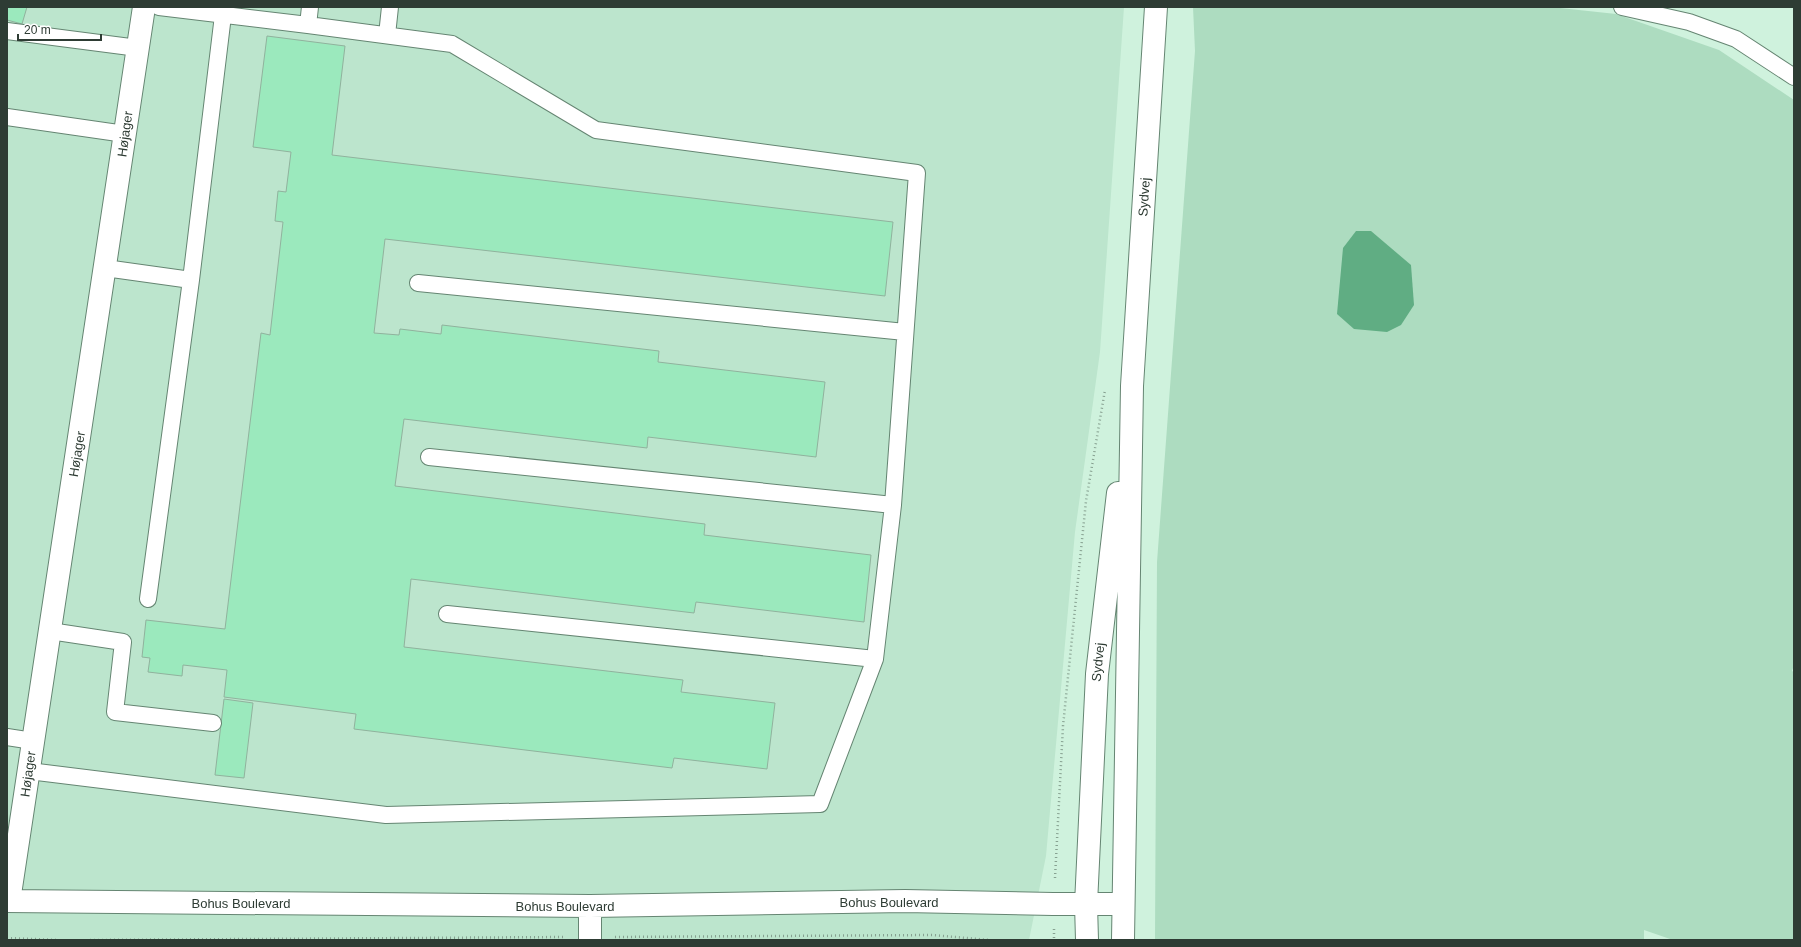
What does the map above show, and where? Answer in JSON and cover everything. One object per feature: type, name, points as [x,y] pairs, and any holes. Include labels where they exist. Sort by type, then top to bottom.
[{"type":"street","name":"Højager","points":[[8,901],[29,771],[144,7]]},
{"type":"street","name":"Sydvej","points":[[1123,940],[1132,386],[1156,7]]},
{"type":"street","name":"Sydvej","points":[[1087,940],[1086,904],[1097,674],[1132,386]]},
{"type":"street","name":"Bohus Boulevard","points":[[8,901],[590,906],[905,901],[1123,904]]},
{"type":"street","points":[[590,906],[590,939]]},
{"type":"lane","points":[[29,771],[386,815],[820,804],[875,659],[893,505],[917,173],[596,130],[452,44],[308,25],[224,11],[159,7]]},
{"type":"lane","points":[[308,25],[310,7]]},
{"type":"lane","points":[[387,35],[390,7]]},
{"type":"lane","points":[[1622,7],[1690,22],[1736,39],[1794,77]]},
{"type":"lane","points":[[148,599],[191,280],[224,11]]},
{"type":"lane","points":[[7,31],[138,48]]},
{"type":"lane","points":[[7,117],[125,134]]},
{"type":"lane","points":[[105,268],[191,280]]},
{"type":"lane","points":[[418,283],[905,332]]},
{"type":"lane","points":[[429,457],[893,505]]},
{"type":"lane","points":[[447,614],[875,659]]},
{"type":"lane","points":[[50,631],[123,642],[115,712],[213,723]]},
{"type":"lane","points":[[7,737],[33,740]]},
{"type":"path","points":[[1054,940],[1054,904],[1063,726],[1085,509],[1106,384]]},
{"type":"path","points":[[90,940],[590,939],[932,936],[990,940]]},
{"type":"path","points":[[7,938],[59,940]]},
{"type":"shaded area","points":[[7,7],[1124,7],[1100,352],[1075,532],[1046,856],[1029,940],[7,940]]},
{"type":"shaded area","points":[[1193,7],[1551,7],[1616,14],[1719,50],[1794,100],[1794,665],[1792,671],[1794,672],[1794,940],[1673,940],[1644,930],[1644,940],[1155,940],[1157,562],[1195,51]]},
{"type":"shaded area","points":[[1356,231],[1371,231],[1411,265],[1414,305],[1401,325],[1387,332],[1354,329],[1337,314],[1343,248]]},
{"type":"building","points":[[7,7],[27,7],[22,24],[7,20]]},
{"type":"building","points":[[267,36],[345,46],[332,155],[893,222],[885,296],[385,239],[374,333],[399,335],[400,329],[441,334],[442,325],[659,351],[658,362],[825,382],[816,457],[648,437],[647,448],[404,419],[395,486],[705,524],[704,535],[871,555],[864,622],[696,602],[694,613],[411,579],[404,647],[683,680],[681,692],[775,703],[767,769],[674,758],[672,768],[354,729],[356,714],[224,697],[227,670],[183,665],[182,676],[148,672],[150,658],[142,657],[146,620],[225,629],[261,333],[270,335],[283,222],[275,221],[278,191],[286,192],[291,152],[253,147]]},
{"type":"building","points":[[224,699],[253,703],[244,778],[215,775]]}]
